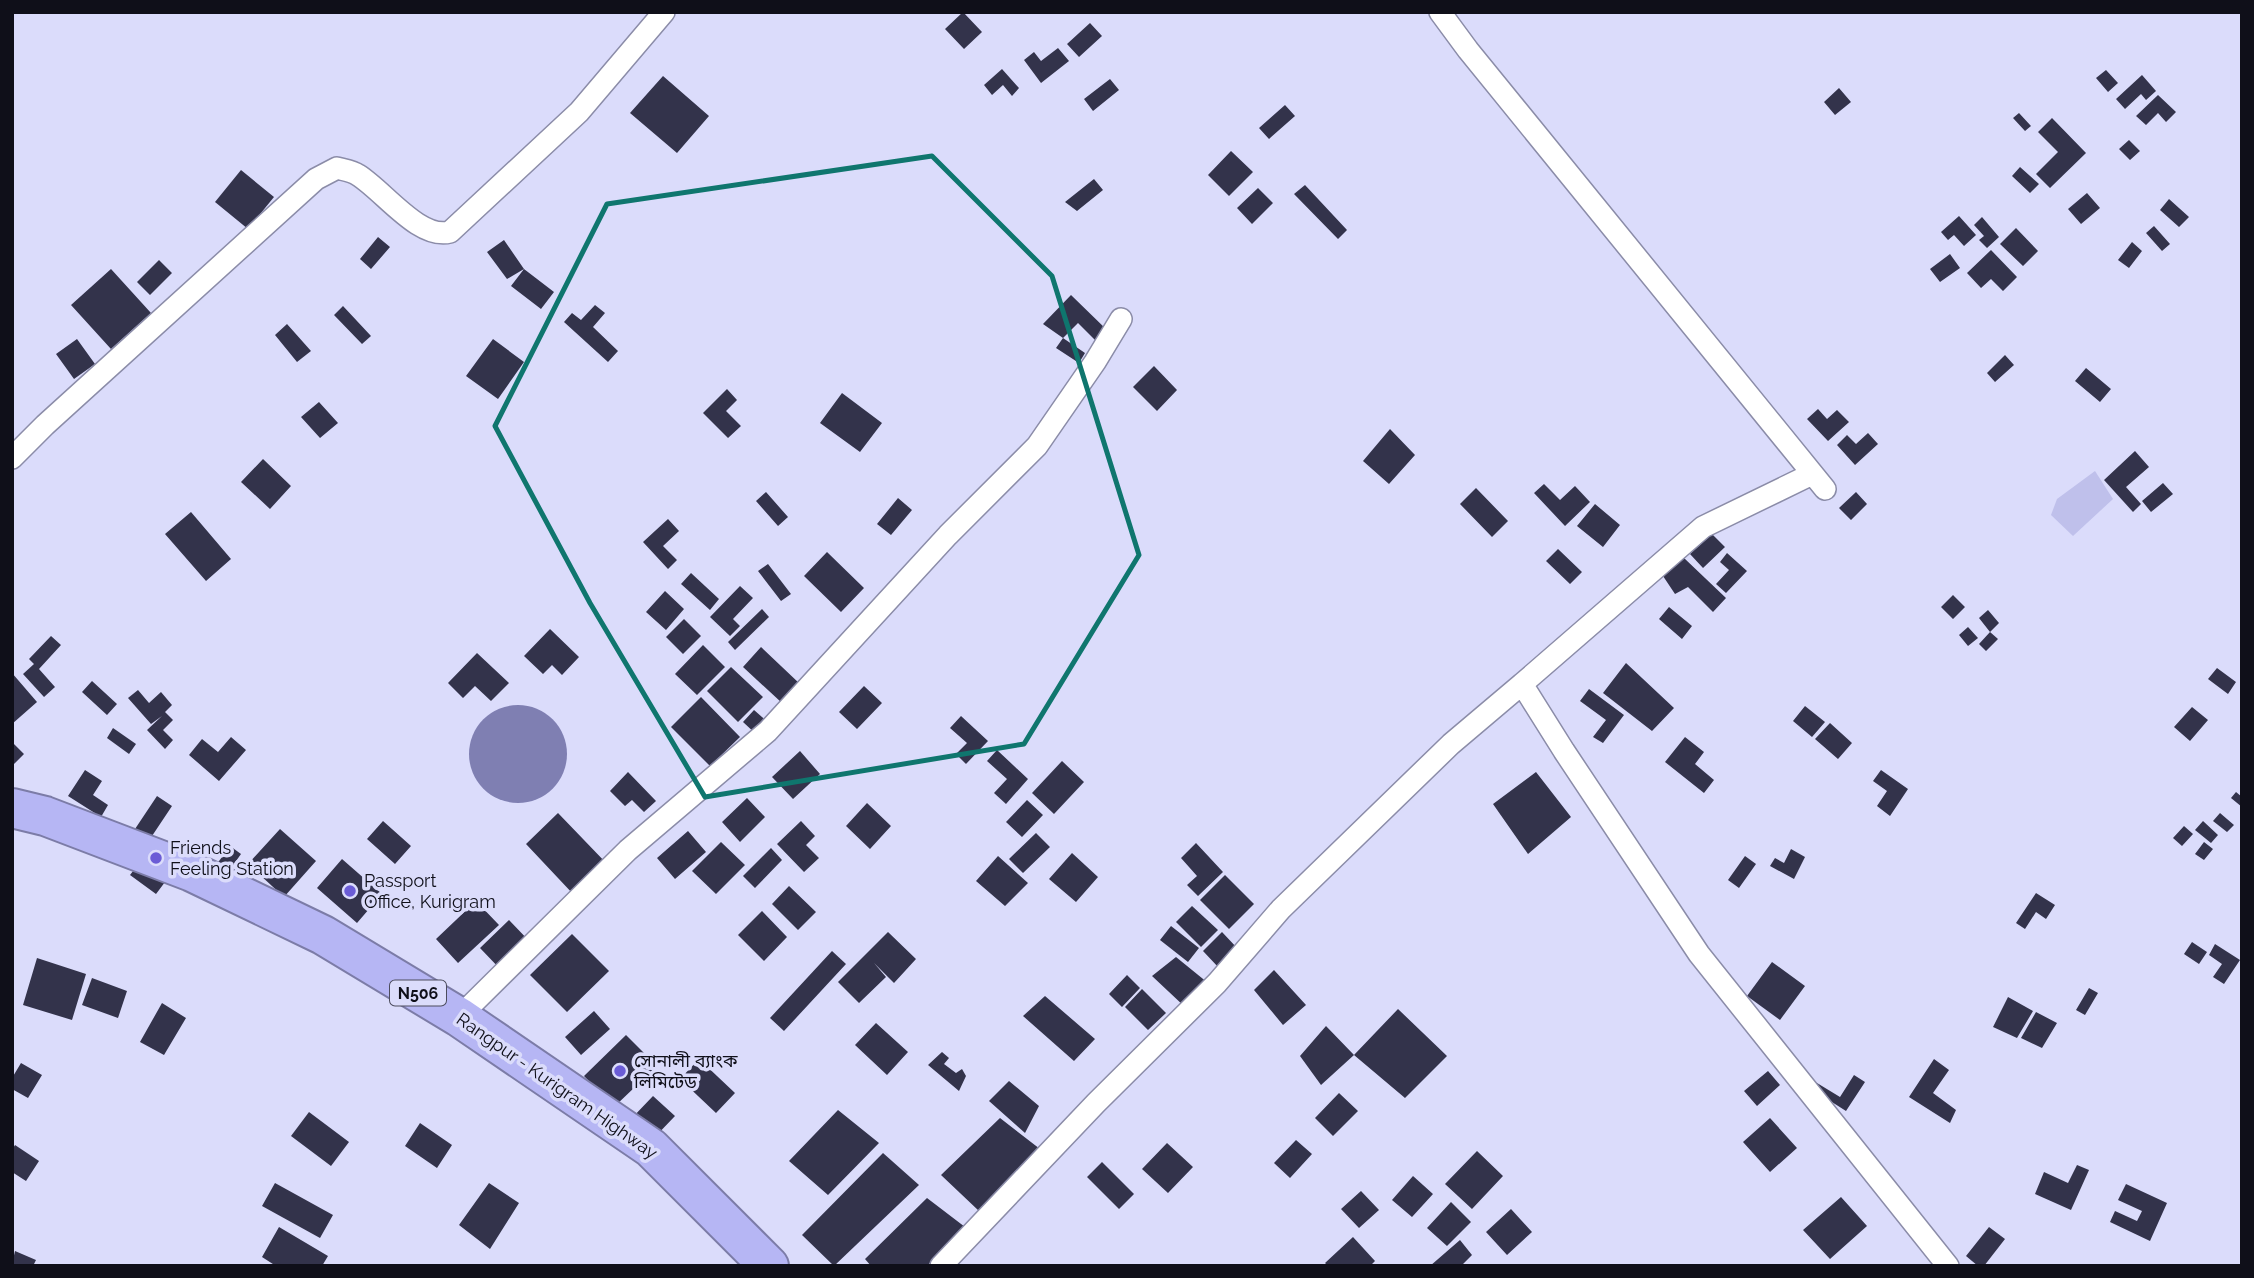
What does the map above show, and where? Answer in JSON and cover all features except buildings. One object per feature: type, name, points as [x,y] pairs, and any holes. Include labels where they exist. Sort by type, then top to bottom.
[{"type":"highway","name":"Rangpur - Kurigram Highway","points":[[12,808],[45,816],[192,872],[323,935],[459,1017],[652,1148],[769,1266]]},
{"type":"street","points":[[12,458],[316,179],[337,167],[357,174],[424,229],[441,234],[450,232],[579,112],[664,12]]},
{"type":"street","points":[[941,1266],[1096,1103],[1217,984],[1281,909],[1451,744],[1703,527],[1819,482],[1440,12]]},
{"type":"street","points":[[459,1017],[628,850],[768,731],[939,544],[1037,446],[1121,319]]},
{"type":"street","points":[[1522,684],[1699,954],[1948,1266]]},
{"type":"highlighted area","points":[[932,156],[1052,276],[1139,555],[1024,744],[705,797],[590,603],[495,426],[607,204]]},
{"type":"shaded area","points":[[2095,471],[2113,499],[2073,536],[2051,515],[2057,499]]},
{"type":"shaded area","points":[[518,705],[537,709],[553,719],[563,735],[567,754],[563,773],[553,789],[537,799],[518,803],[499,799],[483,789],[473,773],[469,754],[473,735],[483,719],[499,709]]},
{"type":"place","name":"Friends Feeling Station","points":[[156,858]]},
{"type":"place","name":"Passport Office, Kurigram","points":[[350,891]]},
{"type":"place","name":"সোনালী ব্যাংক লিমিটেড","points":[[620,1071]]}]
